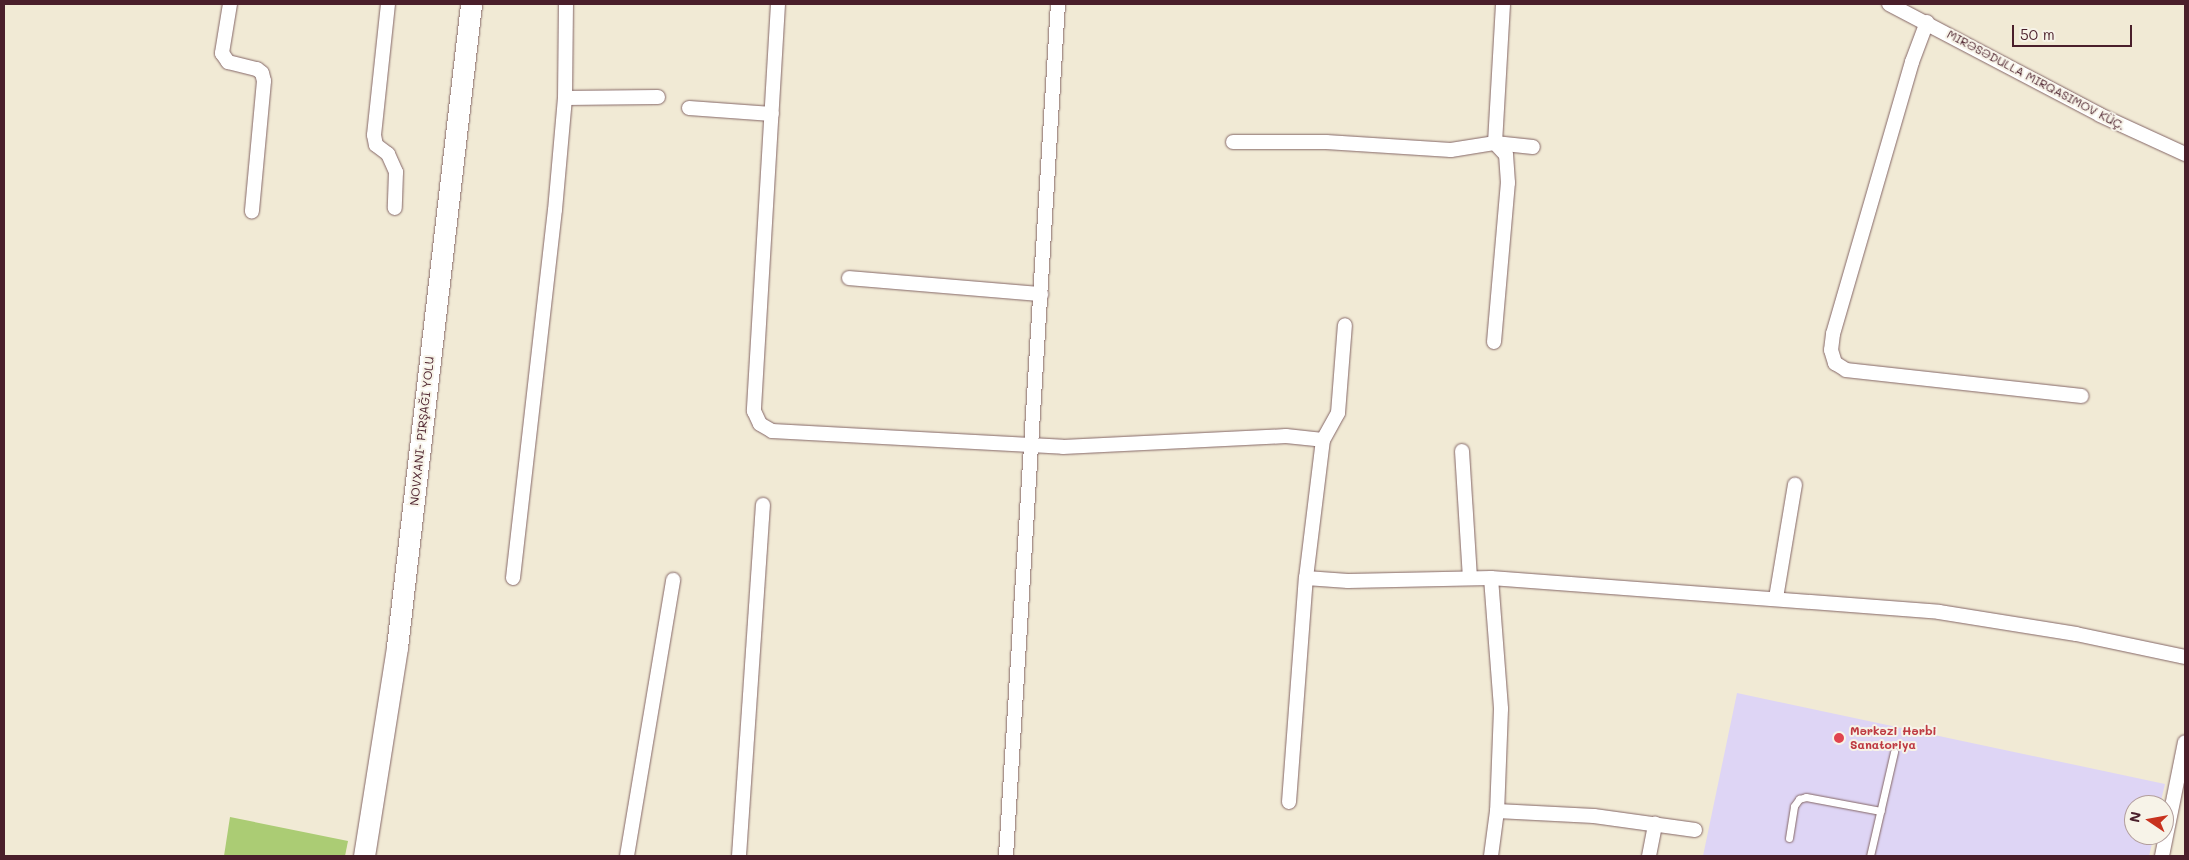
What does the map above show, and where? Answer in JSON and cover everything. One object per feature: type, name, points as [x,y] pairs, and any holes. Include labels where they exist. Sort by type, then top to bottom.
[{"type":"main road","points":[[364,856],[397,647],[471,4]]},
{"type":"street","points":[[230,4],[222,53],[228,62],[257,69],[262,73],[264,81],[252,211]]},
{"type":"street","points":[[388,4],[374,135],[376,145],[388,154],[396,172],[395,208]]},
{"type":"street","points":[[513,578],[546,300],[565,98],[566,4]]},
{"type":"street","points":[[778,4],[754,412],[760,424],[772,431],[1032,445],[1110,445],[1286,436],[1323,440]]},
{"type":"street","points":[[1006,856],[1058,4]]},
{"type":"street","points":[[1494,342],[1508,183],[1506,155],[1496,143],[1503,4]]},
{"type":"street","points":[[1889,4],[1927,22],[2100,115],[2185,154]]},
{"type":"street","points":[[1927,22],[1912,62],[1833,334],[1831,350],[1835,363],[1846,370],[2082,396]]},
{"type":"street","points":[[565,98],[658,97]]},
{"type":"street","points":[[689,108],[772,114]]},
{"type":"street","points":[[1233,142],[1326,142],[1451,150],[1496,143],[1533,147]]},
{"type":"street","points":[[849,278],[1041,294]]},
{"type":"street","points":[[1289,802],[1306,578],[1323,440],[1338,413],[1345,325]]},
{"type":"street","points":[[1462,452],[1470,578]]},
{"type":"street","points":[[1776,598],[1795,484]]},
{"type":"street","points":[[738,856],[763,505]]},
{"type":"street","points":[[1306,578],[1348,582],[1490,578],[1776,598],[1996,620],[2185,657]]},
{"type":"street","points":[[1490,578],[1500,709],[1498,811],[1491,856]]},
{"type":"street","points":[[627,856],[673,580]]},
{"type":"street","points":[[2162,856],[2185,742]]},
{"type":"street","points":[[1498,811],[1594,816],[1694,830]]},
{"type":"street","points":[[1649,856],[1654,824]]},
{"type":"lane","points":[[1870,856],[1894,752]]},
{"type":"lane","points":[[1789,838],[1794,806],[1799,799],[1806,797],[1881,811]]},
{"type":"shaded area","name":"Mərkəzi Hərbi Sanatoriya","points":[[1737,693],[2165,784],[2162,795],[2124,795],[2124,845],[2152,845],[2149,856],[1703,856]]},
{"type":"green space","points":[[230,817],[348,841],[345,856],[224,856]]},
{"type":"place","name":"Mərkəzi Hərbi Sanatoriya","points":[[1839,738]]}]
